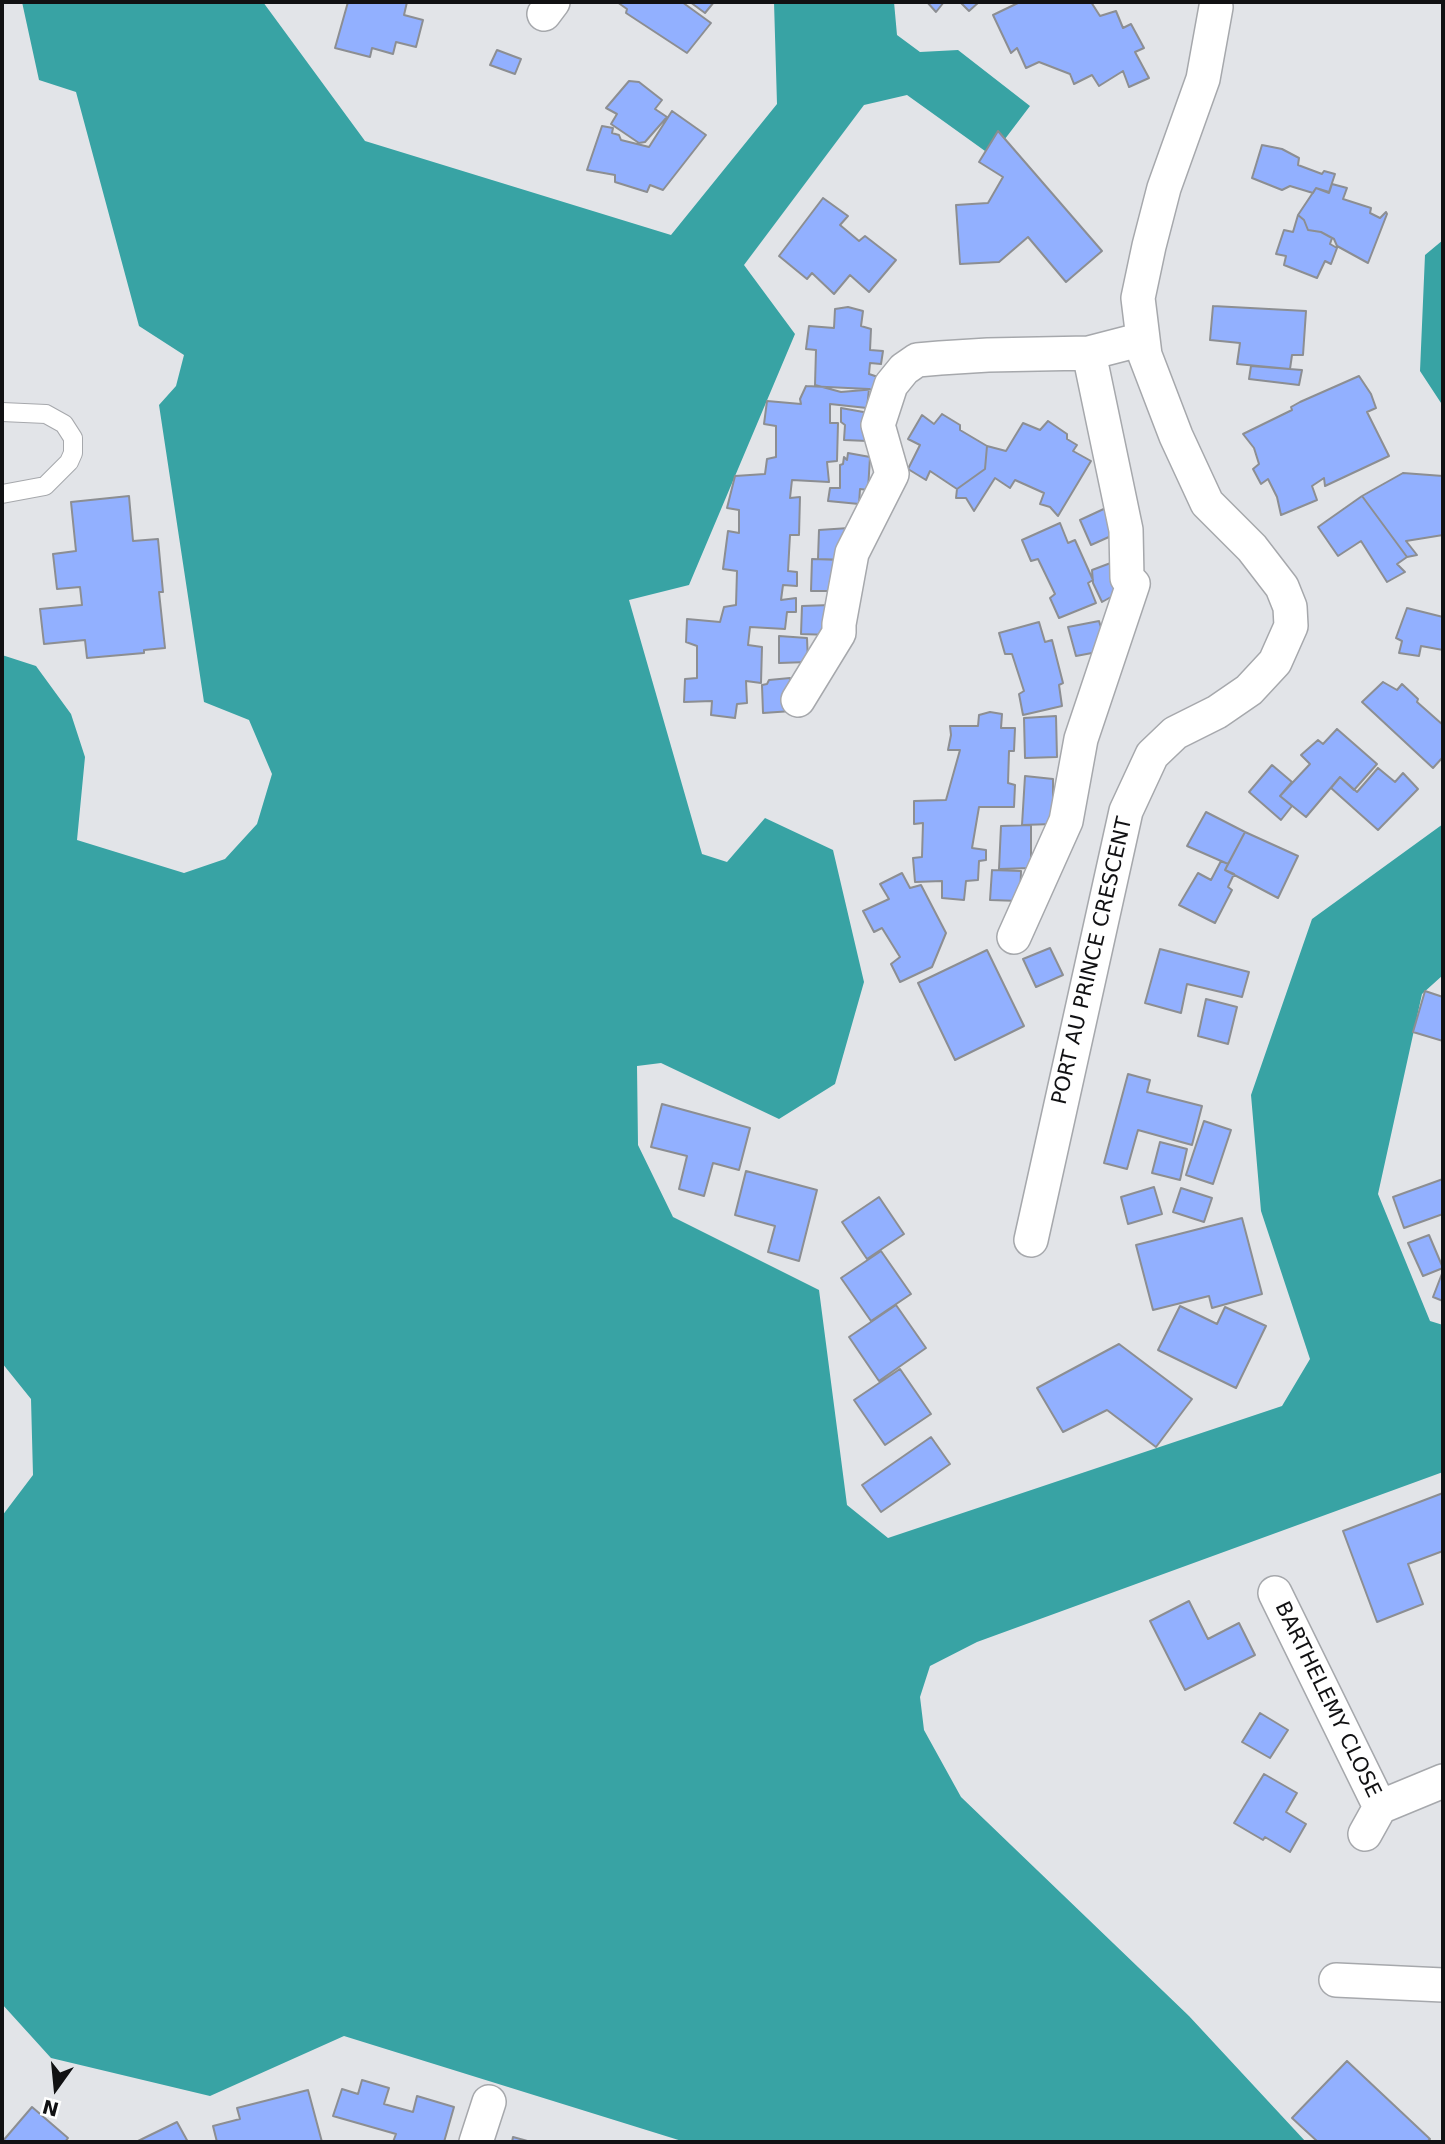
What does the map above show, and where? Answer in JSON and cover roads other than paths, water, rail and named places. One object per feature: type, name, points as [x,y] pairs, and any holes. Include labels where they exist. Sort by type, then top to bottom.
[{"type":"street","name":"PORT AU PRINCE CRESCENT","points":[[1031,1240],[1126,811],[1152,755],[1175,733],[1217,712],[1249,690],[1275,662],[1291,626],[1290,607],[1282,587],[1252,548],[1207,503],[1172,425],[1145,355],[1138,299],[1164,188],[1203,79],[1218,4]]},
{"type":"street","points":[[798,700],[839,634],[838,624],[852,553],[892,474],[878,425],[891,385],[904,369],[917,360],[988,355],[1089,353],[1143,339]]},
{"type":"street","points":[[1014,937],[1066,821],[1081,739],[1133,584],[1127,578],[1126,530],[1089,353]]},
{"type":"street","name":"BARTHELEMY CLOSE","points":[[1275,1593],[1372,1820],[1443,1781]]},
{"type":"street","points":[[1336,1980],[1443,1985]]},
{"type":"street","points":[[476,2142],[489,2102]]},
{"type":"lane","points":[[2,412],[46,414],[64,424],[73,438],[73,453],[61,472],[45,486],[2,494]]},
{"type":"water","points":[[22,2],[263,2],[365,141],[671,235],[777,104],[774,2],[894,2],[897,35],[920,52],[958,50],[1030,106],[992,156],[907,95],[864,105],[744,265],[795,334],[689,585],[629,600],[702,854],[727,862],[765,818],[833,850],[864,982],[835,1084],[779,1119],[661,1063],[637,1066],[638,1145],[673,1217],[819,1290],[847,1505],[888,1538],[1282,1406],[1310,1359],[1261,1211],[1251,1095],[1312,919],[1443,824],[1443,975],[1422,994],[1378,1194],[1430,1321],[1443,1325],[1443,1472],[977,1642],[930,1666],[920,1697],[924,1730],[961,1797],[1189,2016],[1306,2142],[685,2142],[344,2036],[210,2096],[51,2058],[2,2004],[2,1516],[33,1475],[31,1399],[2,1363],[2,655],[36,666],[71,714],[85,757],[77,840],[184,873],[225,859],[257,824],[272,774],[249,720],[204,702],[159,405],[176,386],[184,355],[139,326],[76,92],[39,80]]},
{"type":"water","points":[[1443,240],[1443,406],[1420,371],[1425,255]]}]
